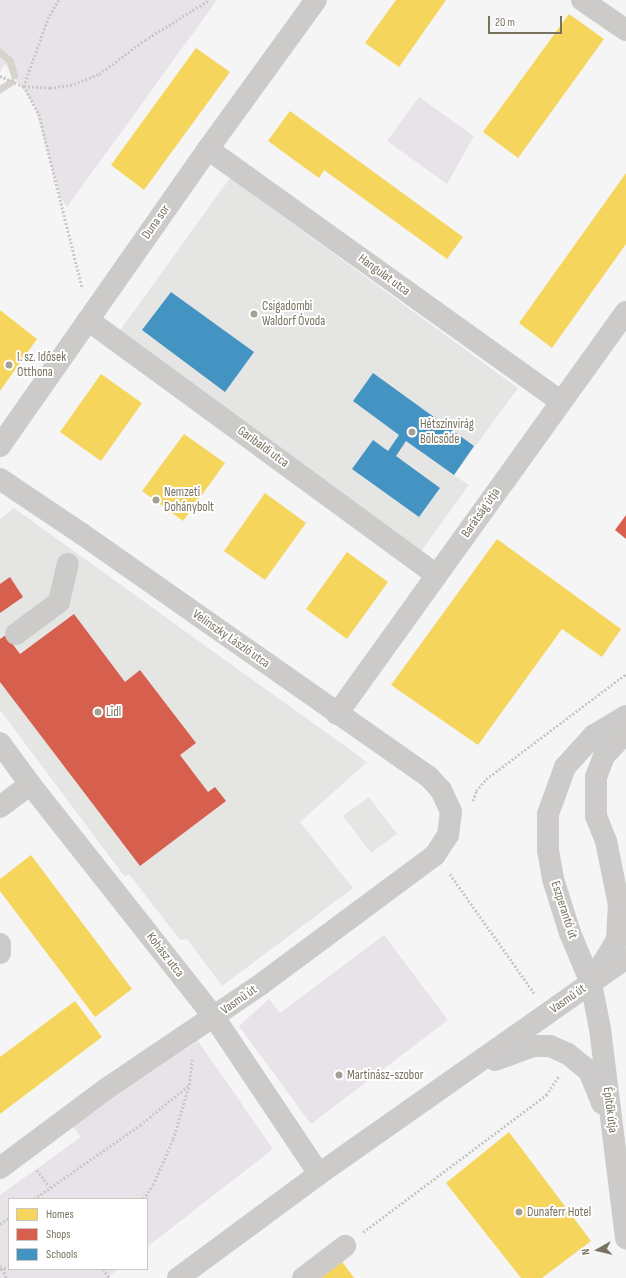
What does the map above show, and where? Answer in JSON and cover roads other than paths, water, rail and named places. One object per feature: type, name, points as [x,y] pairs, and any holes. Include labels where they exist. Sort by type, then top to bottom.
[{"type":"street","name":"Duna sor","points":[[0,446],[208,149],[316,0]]},
{"type":"street","points":[[582,0],[626,30]]},
{"type":"street","name":"Hangulat utca","points":[[208,149],[560,401]]},
{"type":"street","name":"Barátság útja","points":[[337,714],[560,401],[626,312]]},
{"type":"street","name":"Garibaldi utca","points":[[88,320],[437,575]]},
{"type":"street","name":"Velinszky László utca","points":[[0,479],[82,534],[429,777],[441,790],[450,811]]},
{"type":"street","points":[[16,634],[59,602],[68,564]]},
{"type":"street","name":"Eszperantó út","points":[[591,983],[570,934],[553,879],[548,850],[548,814],[565,767],[594,735],[626,716]]},
{"type":"street","points":[[591,983],[617,940],[619,905],[606,841],[596,816],[596,777],[604,756],[626,732]]},
{"type":"street","name":"Kohász utca","points":[[0,743],[30,784],[214,1017],[319,1174]]},
{"type":"street","points":[[0,807],[30,784]]},
{"type":"street","name":"Vasmű út","points":[[0,1168],[106,1089],[214,1017],[435,855],[448,836],[450,811]]},
{"type":"street","points":[[606,841],[626,865]]},
{"type":"street","points":[[0,944],[0,954]]},
{"type":"street","name":"Vasmű út","points":[[178,1278],[319,1174],[472,1068],[626,958]]},
{"type":"street","name":"Építők útja","points":[[591,983],[613,1129],[626,1238]]},
{"type":"street","points":[[472,1068],[533,1046],[550,1046],[568,1054],[589,1071],[613,1129]]},
{"type":"street","points":[[303,1278],[345,1246]]},
{"type":"waterway","points":[[0,52],[10,61],[14,75]]},
{"type":"waterway","points":[[0,89],[11,82]]},
{"type":"place","name":"Csigadombi Waldorf Óvoda","points":[[254,314]]},
{"type":"place","name":"I. sz. Idősek Otthona","points":[[9,365]]},
{"type":"place","name":"Hétszínvirág Bölcsőde","points":[[412,432]]},
{"type":"place","name":"Nemzeti Dohánybolt","points":[[156,500]]},
{"type":"place","name":"Lidl","points":[[98,712]]},
{"type":"place","name":"Martinász-szobor","points":[[339,1075]]},
{"type":"place","name":"Dunaferr Hotel","points":[[519,1212]]}]
